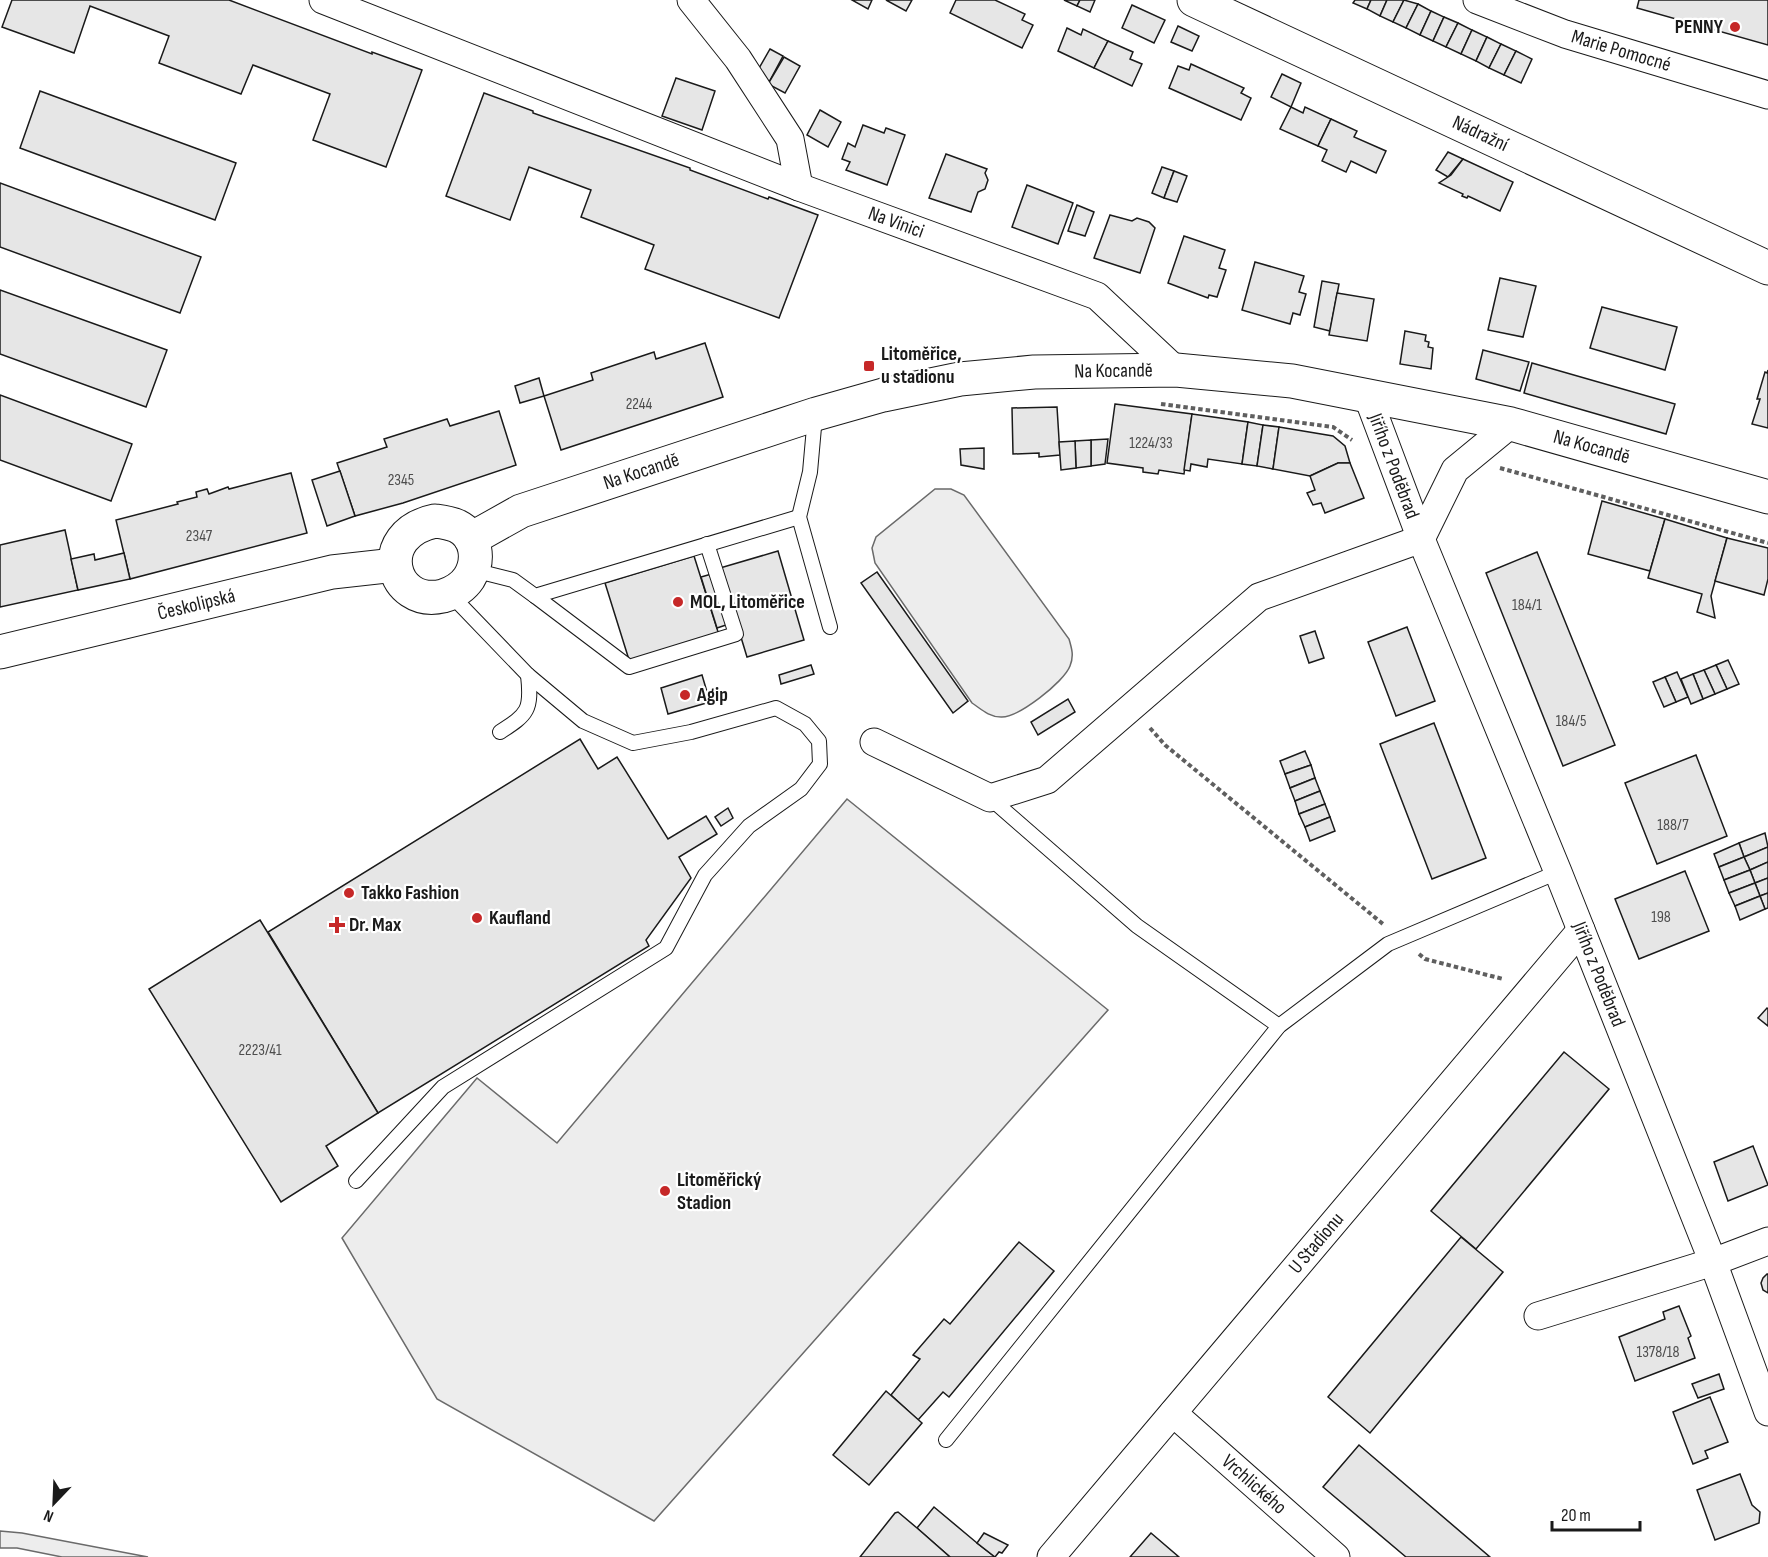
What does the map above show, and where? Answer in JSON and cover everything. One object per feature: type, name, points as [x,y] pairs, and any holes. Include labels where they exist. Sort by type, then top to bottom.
[{"type":"main road","name":"Nádražní","points":[[1194,0],[1768,268]]},
{"type":"main road","name":"Na Kocandě","points":[[450,593],[460,587],[472,554],[521,511],[883,394],[960,379],[1034,372],[1176,370],[1292,381],[1510,424],[1768,497]]},
{"type":"main road","points":[[450,593],[431,597],[411,591],[398,575],[395,565],[395,554],[399,544],[414,528],[435,521],[455,525],[464,530],[472,554]]},
{"type":"main road","name":"Českolipská","points":[[0,652],[332,572],[395,565]]},
{"type":"street","name":"Na Vinici","points":[[323,0],[799,187],[1097,296],[1176,370]]},
{"type":"street","points":[[691,0],[738,59],[790,140],[799,187]]},
{"type":"street","name":"Marie Pomocné","points":[[1477,0],[1510,7],[1565,34],[1768,95]]},
{"type":"street","name":"Jiřího z Poděbrad","points":[[1367,395],[1421,539],[1558,872],[1713,1262],[1768,1412]]},
{"type":"street","name":"Jiřího z Poděbrad","points":[[1421,539],[1455,470],[1510,424]]},
{"type":"street","points":[[874,742],[990,798],[1047,780],[1259,597],[1421,539]]},
{"type":"street","name":"U Stadionu","points":[[1050,1557],[1581,930]]},
{"type":"street","points":[[1538,1316],[1713,1262],[1768,1241]]},
{"type":"street","name":"Vrchlického","points":[[1173,1413],[1336,1557]]},
{"type":"lane","points":[[816,414],[810,472],[799,517],[830,627]]},
{"type":"lane","points":[[535,596],[799,517]]},
{"type":"lane","points":[[472,554],[513,580],[629,667],[736,634],[707,544]]},
{"type":"lane","points":[[356,1181],[443,1087],[666,948],[705,875],[749,826],[801,789],[820,764],[819,741],[805,724],[776,708],[691,732],[633,743],[583,721],[528,675],[450,593]]},
{"type":"lane","points":[[500,732],[525,714],[530,695],[528,675]]},
{"type":"lane","points":[[990,798],[1137,926],[1279,1026]]},
{"type":"lane","points":[[946,1440],[1279,1026],[1388,944],[1558,872]]},
{"type":"path","points":[[1156,403],[1333,427],[1357,443],[1391,455]]},
{"type":"path","points":[[1455,470],[1474,478],[1493,466],[1768,543]]},
{"type":"path","points":[[1132,707],[1165,745],[1425,959],[1510,981],[1529,992]]},
{"type":"shaded area","points":[[935,489],[951,489],[964,495],[1069,639],[1072,659],[1066,673],[1040,698],[1009,716],[993,716],[972,703],[875,563],[872,548],[876,537]]},
{"type":"shaded area","name":"Litoměřický Stadion","points":[[847,799],[1108,1010],[654,1521],[437,1399],[342,1238],[477,1078],[557,1143]]},
{"type":"shaded area","points":[[0,1531],[22,1533],[148,1557],[62,1557],[17,1548],[0,1548]]},
{"type":"building","points":[[12,0],[229,0],[372,54],[372,52],[422,70],[386,167],[313,140],[330,94],[253,65],[241,94],[159,63],[169,36],[90,6],[74,53],[2,27]]},
{"type":"building","points":[[852,0],[872,0],[868,9]]},
{"type":"building","points":[[886,0],[912,0],[906,11]]},
{"type":"building","points":[[956,0],[995,0],[1025,14],[1022,20],[1033,25],[1022,48],[950,13]]},
{"type":"building","points":[[1064,0],[1080,0],[1077,6]]},
{"type":"building","points":[[1080,0],[1095,0],[1090,12],[1077,6]]},
{"type":"building","points":[[1355,0],[1371,0],[1367,9],[1353,3]]},
{"type":"building","points":[[1371,0],[1387,0],[1380,16],[1367,9]]},
{"type":"building","points":[[1387,0],[1404,0],[1393,22],[1380,16]]},
{"type":"building","points":[[1404,0],[1418,4],[1406,28],[1393,22]]},
{"type":"building","name":"PENNY","points":[[1639,0],[1768,0],[1768,45],[1637,8]]},
{"type":"building","points":[[1418,4],[1431,11],[1420,35],[1406,28]]},
{"type":"building","points":[[1132,5],[1165,20],[1154,43],[1122,28]]},
{"type":"building","points":[[1431,11],[1444,17],[1433,41],[1420,35]]},
{"type":"building","points":[[1444,17],[1458,23],[1446,47],[1433,41]]},
{"type":"building","points":[[1458,23],[1472,30],[1461,54],[1446,47]]},
{"type":"building","points":[[1178,26],[1199,36],[1192,51],[1171,42]]},
{"type":"building","points":[[1067,28],[1081,35],[1083,29],[1108,41],[1094,68],[1058,51]]},
{"type":"building","points":[[1472,30],[1487,37],[1476,61],[1461,54]]},
{"type":"building","points":[[1487,37],[1501,44],[1489,68],[1476,61]]},
{"type":"building","points":[[1108,41],[1133,52],[1130,59],[1142,64],[1132,86],[1094,68]]},
{"type":"building","points":[[1501,44],[1516,51],[1504,75],[1489,68]]},
{"type":"building","points":[[770,49],[783,56],[768,84],[758,70]]},
{"type":"building","points":[[1516,51],[1532,59],[1521,83],[1504,75]]},
{"type":"building","points":[[784,57],[800,66],[785,93],[768,84]]},
{"type":"building","points":[[1191,64],[1244,88],[1241,93],[1251,98],[1241,120],[1169,88],[1178,66],[1189,70]]},
{"type":"building","points":[[1282,74],[1301,83],[1291,107],[1271,97]]},
{"type":"building","points":[[676,78],[715,91],[702,130],[662,116]]},
{"type":"building","points":[[40,91],[236,163],[215,220],[20,148]]},
{"type":"building","points":[[484,93],[768,199],[769,197],[818,215],[779,318],[645,269],[654,245],[581,217],[591,190],[529,167],[510,220],[446,196]]},
{"type":"building","points":[[1291,107],[1303,113],[1305,107],[1331,119],[1318,146],[1280,129]]},
{"type":"building","points":[[820,110],[841,122],[828,147],[807,135]]},
{"type":"building","points":[[1331,119],[1357,131],[1354,137],[1386,151],[1376,173],[1351,161],[1346,172],[1322,161],[1327,150],[1318,146]]},
{"type":"building","points":[[863,125],[884,133],[886,128],[905,135],[887,185],[846,170],[850,162],[842,159],[848,143],[855,147]]},
{"type":"building","points":[[1448,152],[1463,159],[1448,177],[1436,170]]},
{"type":"building","points":[[946,154],[987,169],[985,173],[988,180],[985,189],[978,192],[971,212],[929,198]]},
{"type":"building","points":[[1463,159],[1513,182],[1500,211],[1468,196],[1467,198],[1462,196],[1463,194],[1439,183],[1451,175]]},
{"type":"building","points":[[1162,167],[1174,171],[1164,198],[1152,193]]},
{"type":"building","points":[[1174,171],[1187,176],[1177,202],[1164,198]]},
{"type":"building","points":[[0,183],[201,257],[180,313],[0,247]]},
{"type":"building","points":[[1027,185],[1073,203],[1058,244],[1012,227]]},
{"type":"building","points":[[1077,205],[1094,212],[1085,236],[1068,231]]},
{"type":"building","points":[[1110,215],[1132,221],[1137,218],[1149,222],[1155,228],[1140,273],[1094,258]]},
{"type":"building","points":[[1184,236],[1225,250],[1219,268],[1226,270],[1217,297],[1209,295],[1208,298],[1168,283]]},
{"type":"building","points":[[1255,262],[1304,276],[1299,292],[1306,294],[1300,315],[1293,313],[1290,324],[1242,310]]},
{"type":"building","points":[[1500,278],[1536,286],[1523,337],[1488,330]]},
{"type":"building","points":[[1322,281],[1339,284],[1330,331],[1314,327]]},
{"type":"building","points":[[0,290],[167,350],[146,407],[0,354]]},
{"type":"building","points":[[1337,293],[1374,299],[1367,341],[1329,335]]},
{"type":"building","points":[[1602,307],[1677,327],[1665,370],[1590,348]]},
{"type":"building","points":[[1405,331],[1426,335],[1425,341],[1429,342],[1428,347],[1433,348],[1431,369],[1400,364]]},
{"type":"building","points":[[705,343],[723,397],[561,450],[544,396],[593,380],[591,373],[654,352],[656,359]]},
{"type":"building","points":[[1483,350],[1529,362],[1520,391],[1476,379]]},
{"type":"building","points":[[1532,363],[1675,404],[1666,434],[1524,393]]},
{"type":"building","points":[[1768,370],[1768,428],[1752,424],[1765,372],[1767,373]]},
{"type":"building","points":[[539,378],[544,396],[520,403],[515,386]]},
{"type":"building","points":[[0,395],[132,444],[111,501],[0,460]]},
{"type":"building","points":[[1115,404],[1192,414],[1184,474],[1159,470],[1158,474],[1143,472],[1143,468],[1107,463]]},
{"type":"building","points":[[1057,407],[1060,455],[1039,457],[1039,453],[1013,454],[1012,408]]},
{"type":"building","points":[[499,411],[516,465],[403,503],[355,516],[337,463],[387,447],[384,439],[447,419],[450,426]]},
{"type":"building","points":[[1192,414],[1248,422],[1242,464],[1208,459],[1207,467],[1191,464],[1190,471],[1184,470]]},
{"type":"building","points":[[1248,422],[1263,425],[1257,466],[1242,464]]},
{"type":"building","points":[[1263,425],[1279,427],[1273,469],[1257,466]]},
{"type":"building","points":[[1279,427],[1333,436],[1345,446],[1350,463],[1338,463],[1310,476],[1273,469]]},
{"type":"building","points":[[1108,439],[1105,464],[1091,466],[1091,440]]},
{"type":"building","points":[[1091,440],[1091,466],[1076,468],[1075,441]]},
{"type":"building","points":[[1075,441],[1076,468],[1061,470],[1059,442]]},
{"type":"building","points":[[984,448],[984,469],[961,465],[960,449]]},
{"type":"building","points":[[1338,463],[1350,463],[1364,498],[1325,513],[1321,503],[1313,505],[1307,493],[1315,490],[1310,476]]},
{"type":"building","points":[[340,471],[355,516],[327,526],[312,480]]},
{"type":"building","points":[[291,473],[307,533],[130,579],[116,520],[178,504],[177,502],[197,497],[196,492],[207,489],[209,494],[228,487],[229,489]]},
{"type":"building","points":[[1602,501],[1665,519],[1650,571],[1588,554]]},
{"type":"building","points":[[1665,519],[1727,538],[1711,596],[1715,618],[1697,612],[1702,594],[1648,578]]},
{"type":"building","points":[[65,530],[78,590],[0,607],[0,545]]},
{"type":"building","points":[[1727,538],[1768,548],[1768,579],[1764,595],[1715,581]]},
{"type":"building","points":[[778,551],[804,640],[747,657],[720,568]]},
{"type":"building","points":[[1537,552],[1615,745],[1563,766],[1486,573]]},
{"type":"building","points":[[124,553],[130,579],[78,590],[71,559],[94,554],[95,560]]},
{"type":"building","points":[[694,556],[719,635],[630,663],[605,583]]},
{"type":"building","points":[[722,571],[738,621],[717,628],[701,577]]},
{"type":"building","points":[[877,572],[968,701],[953,713],[861,583]]},
{"type":"building","points":[[1407,627],[1435,701],[1396,716],[1368,642]]},
{"type":"building","points":[[1315,631],[1324,658],[1309,663],[1300,636]]},
{"type":"building","points":[[1728,660],[1739,684],[1727,689],[1716,665]]},
{"type":"building","points":[[811,665],[814,674],[781,684],[779,675]]},
{"type":"building","points":[[1716,665],[1727,689],[1715,694],[1704,670]]},
{"type":"building","points":[[1704,670],[1715,694],[1703,699],[1693,674]]},
{"type":"building","points":[[1677,672],[1688,697],[1676,702],[1665,677]]},
{"type":"building","points":[[1693,674],[1703,699],[1691,704],[1681,679]]},
{"type":"building","name":"Agip","points":[[702,675],[710,702],[668,714],[661,688]]},
{"type":"building","points":[[1665,677],[1676,702],[1664,707],[1653,682]]},
{"type":"building","points":[[1068,699],[1075,712],[1038,735],[1031,722]]},
{"type":"building","points":[[1434,723],[1486,858],[1432,879],[1380,744]]},
{"type":"building","name":"Kaufland","points":[[580,739],[598,769],[617,757],[668,839],[706,816],[717,834],[679,857],[691,878],[646,940],[649,946],[378,1113],[268,932]]},
{"type":"building","points":[[1305,751],[1311,765],[1285,774],[1280,761]]},
{"type":"building","points":[[1696,755],[1727,836],[1657,864],[1625,783]]},
{"type":"building","points":[[1311,765],[1315,778],[1290,788],[1285,774]]},
{"type":"building","points":[[1315,778],[1320,791],[1295,801],[1290,788]]},
{"type":"building","points":[[1320,791],[1325,804],[1299,814],[1295,801]]},
{"type":"building","points":[[1325,804],[1330,817],[1305,827],[1299,814]]},
{"type":"building","points":[[728,808],[733,818],[721,826],[715,817]]},
{"type":"building","points":[[1330,817],[1335,831],[1310,841],[1305,827]]},
{"type":"building","points":[[1765,833],[1768,847],[1744,857],[1739,843]]},
{"type":"building","points":[[1739,843],[1744,857],[1719,867],[1714,854]]},
{"type":"building","points":[[1768,847],[1768,862],[1750,870],[1744,857]]},
{"type":"building","points":[[1744,857],[1750,870],[1724,880],[1719,867]]},
{"type":"building","points":[[1768,862],[1768,878],[1755,883],[1750,870]]},
{"type":"building","points":[[1750,870],[1755,883],[1729,893],[1724,880]]},
{"type":"building","points":[[1685,871],[1709,931],[1639,959],[1615,899]]},
{"type":"building","points":[[1768,878],[1768,893],[1760,896],[1755,883]]},
{"type":"building","points":[[1755,883],[1760,896],[1735,906],[1729,893]]},
{"type":"building","points":[[1768,893],[1768,908],[1765,909],[1760,896]]},
{"type":"building","points":[[1760,896],[1765,909],[1740,920],[1735,906]]},
{"type":"building","points":[[260,920],[378,1113],[326,1146],[338,1166],[281,1202],[149,989]]},
{"type":"building","points":[[1768,1009],[1768,1026],[1758,1018]]},
{"type":"building","points":[[1564,1052],[1609,1089],[1476,1249],[1431,1211]]},
{"type":"building","points":[[1753,1146],[1768,1185],[1728,1201],[1714,1162]]},
{"type":"building","points":[[1461,1237],[1503,1272],[1370,1433],[1328,1397]]},
{"type":"building","points":[[1019,1242],[1054,1271],[949,1397],[943,1392],[918,1420],[891,1395],[920,1359],[913,1355],[944,1319],[950,1324]]},
{"type":"building","points":[[1767,1274],[1768,1293],[1763,1290],[1761,1283]]},
{"type":"building","points":[[1679,1306],[1691,1336],[1688,1338],[1695,1358],[1635,1381],[1619,1337],[1665,1319],[1663,1312]]},
{"type":"building","points":[[1719,1374],[1724,1389],[1698,1398],[1692,1384]]},
{"type":"building","points":[[886,1391],[922,1423],[869,1485],[833,1455]]},
{"type":"building","points":[[1710,1397],[1728,1442],[1705,1451],[1708,1458],[1693,1464],[1673,1412]]},
{"type":"building","points":[[1359,1445],[1490,1557],[1406,1557],[1323,1487]]},
{"type":"building","points":[[1740,1474],[1752,1505],[1760,1512],[1759,1523],[1715,1540],[1697,1490]]},
{"type":"building","points":[[934,1507],[995,1557],[950,1557],[917,1528]]},
{"type":"building","points":[[898,1512],[950,1557],[860,1557]]},
{"type":"building","points":[[984,1533],[1008,1545],[1002,1553],[999,1552],[995,1557],[977,1543]]},
{"type":"building","points":[[1151,1533],[1179,1557],[1130,1557]]},
{"type":"place","name":"PENNY","points":[[1735,27]]},
{"type":"place","name":"Litoměřice, u stadionu","points":[[869,366]]},
{"type":"place","name":"MOL, Litoměřice","points":[[678,602]]},
{"type":"place","name":"Agip","points":[[685,695]]},
{"type":"place","name":"Takko Fashion","points":[[349,893]]},
{"type":"place","name":"Kaufland","points":[[477,918]]},
{"type":"place","name":"Dr. Max","points":[[337,925]]},
{"type":"place","name":"Litoměřický Stadion","points":[[665,1191]]}]
